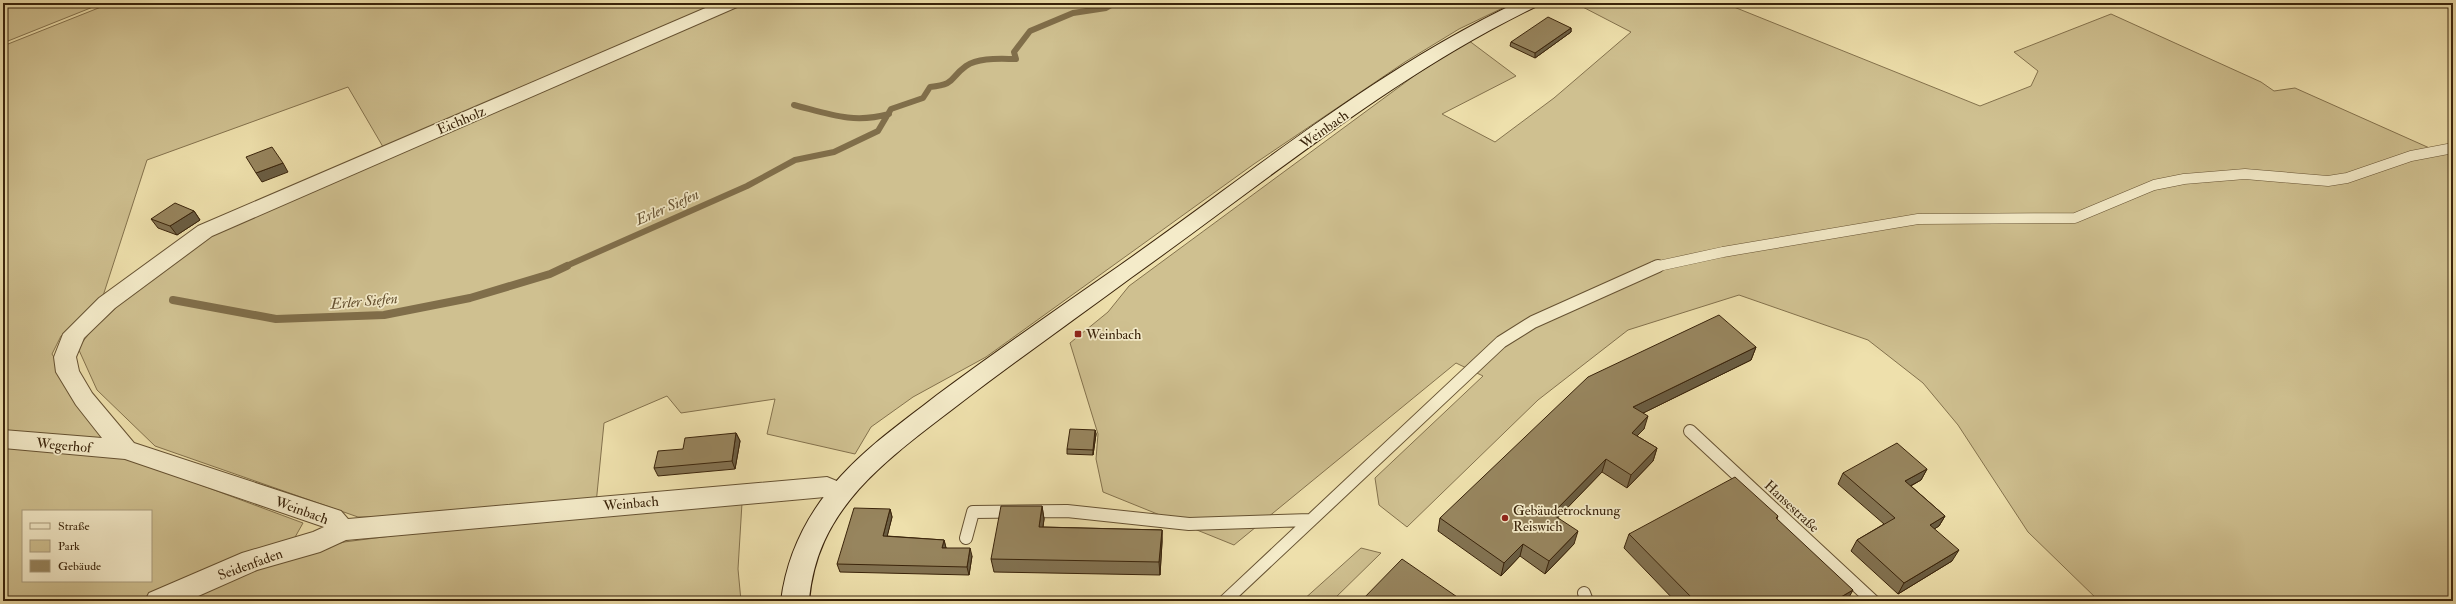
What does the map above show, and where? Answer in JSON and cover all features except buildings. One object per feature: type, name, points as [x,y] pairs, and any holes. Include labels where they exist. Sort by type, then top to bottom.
[{"type":"street","name":"Eichholz","points":[[125,450],[84,399],[68,372],[65,357],[68,346],[74,334],[107,303],[192,239],[218,225],[731,3]]},
{"type":"street","name":"Weinbach","points":[[795,601],[797,576],[805,549],[823,517],[856,474],[882,451],[946,402],[1388,83],[1470,32],[1529,3]]},
{"type":"street","name":"Wegerhof","points":[[3,439],[125,450]]},
{"type":"street","name":"Weinbach","points":[[125,450],[332,518],[342,530],[826,487],[840,493]]},
{"type":"street","name":"Seidenfaden","points":[[159,601],[251,561],[320,541],[342,530]]},
{"type":"lane","points":[[1225,601],[1501,342],[1533,322],[1589,298],[1651,268],[1723,252],[1918,219],[2016,220],[2075,218],[2096,211],[2154,185],[2184,179],[2245,174],[2328,181],[2347,178],[2411,156],[2453,148]]},
{"type":"lane","name":"Hansestraße","points":[[1690,432],[1873,601]]},
{"type":"lane","points":[[966,538],[973,512],[1066,511],[1189,524],[1310,520]]},
{"type":"green space","points":[[3,3],[103,3],[3,43]]},
{"type":"green space","points":[[111,3],[727,3],[386,152],[348,87],[147,160],[102,299],[61,336],[52,354],[107,445],[3,433],[3,46]]},
{"type":"green space","points":[[735,3],[1513,3],[1459,29],[1405,62],[1254,164],[986,357],[913,397],[871,427],[855,454],[767,434],[775,399],[681,413],[667,396],[604,423],[596,504],[467,516],[358,517],[155,446],[97,390],[78,348],[91,331],[120,304],[200,239]]},
{"type":"green space","points":[[1575,3],[1724,3],[1980,106],[2031,86],[2038,71],[2014,52],[2111,14],[2261,82],[2274,91],[2295,88],[2434,150],[2453,152],[2453,601],[2099,601],[2028,532],[1958,425],[1923,383],[1868,340],[1739,295],[1628,330],[1538,400],[1407,527],[1379,505],[1375,478],[1483,376],[1456,363],[1234,545],[1103,492],[1096,459],[1098,434],[1070,343],[1108,312],[1129,286],[1414,76],[1468,40],[1516,76],[1442,114],[1495,142],[1554,98],[1631,32]]},
{"type":"green space","points":[[3,443],[120,455],[303,523],[294,539],[149,601],[3,601]]},
{"type":"green space","points":[[742,503],[738,569],[741,601],[168,601],[254,567],[344,542],[588,511]]},
{"type":"green space","points":[[1361,548],[1381,553],[1332,601],[1302,601]]},
{"type":"waterway","name":"Erler Siefen","points":[[888,114],[891,109],[923,98],[930,87],[939,86],[949,82],[971,63],[990,59],[1016,59],[1014,52],[1030,31],[1073,13],[1106,8],[1115,3]]},
{"type":"waterway","points":[[794,105],[841,117],[864,118],[888,114]]},
{"type":"waterway","name":"Erler Siefen","points":[[564,267],[747,186],[795,160],[834,152],[878,131],[888,114]]},
{"type":"waterway","name":"Erler Siefen","points":[[173,300],[276,319],[384,315],[470,298],[550,274],[567,266]]},
{"type":"place","name":"Weinbach","points":[[1078,334]]},
{"type":"place","name":"Gebäudetrocknung Reiswich","points":[[1505,518]]}]
